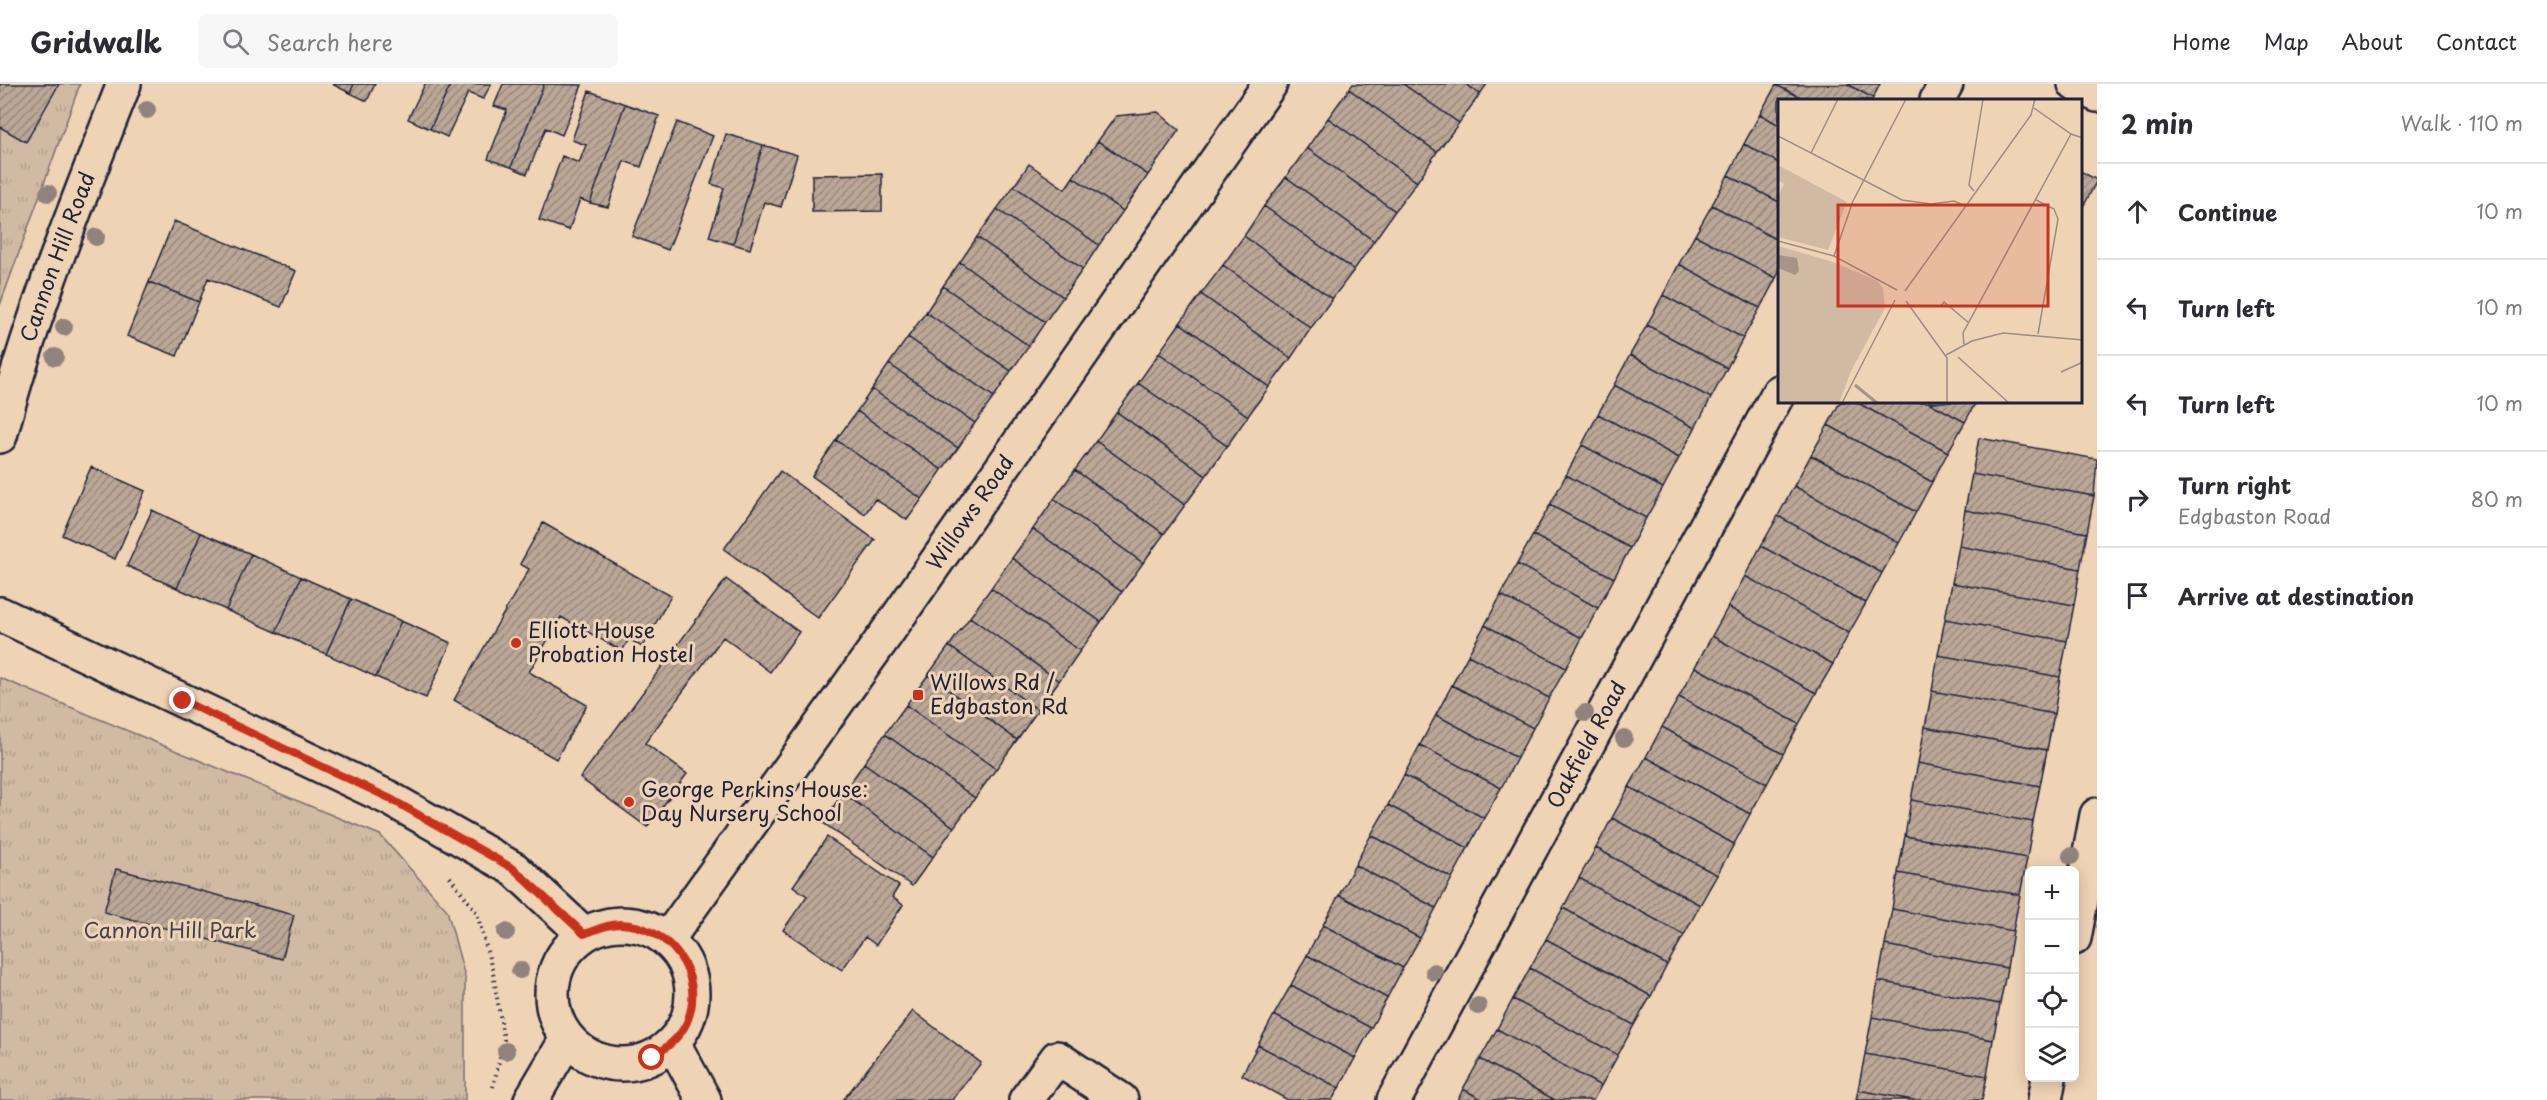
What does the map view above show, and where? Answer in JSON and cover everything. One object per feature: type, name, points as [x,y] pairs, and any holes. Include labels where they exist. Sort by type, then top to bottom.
[{"type":"street","name":"Cannon Hill Road","points":[[0,436],[11,394],[74,210],[124,84]]},
{"type":"street","points":[[1938,99],[1946,84]]},
{"type":"street","points":[[2075,84],[2097,95]]},
{"type":"street","name":"Willows Road","points":[[667,940],[879,643],[1260,88]]},
{"type":"street","name":"Oakfield Road","points":[[1394,1100],[1778,394]]},
{"type":"street","points":[[0,614],[389,798],[514,869],[584,934]]},
{"type":"street","points":[[2077,920],[2097,815]]},
{"type":"street","points":[[618,924],[641,926],[667,940],[682,958],[691,981],[692,997],[687,1021],[673,1043],[652,1058],[627,1065],[603,1063],[580,1052],[567,1039],[556,1022],[551,998],[555,971],[566,951],[584,934],[618,924]]},
{"type":"street","points":[[531,1100],[567,1039]]},
{"type":"street","points":[[673,1043],[704,1100]]},
{"type":"street","points":[[1026,1100],[1058,1058],[1121,1100]]},
{"type":"street","points":[[2045,1100],[2048,1082]]},
{"type":"path","points":[[443,869],[477,914],[493,973],[504,1040],[491,1097]]},
{"type":"green space","points":[[0,84],[80,84],[0,305]]},
{"type":"green space","name":"Cannon Hill Park","points":[[0,678],[380,835],[447,910],[465,977],[465,1100],[0,1100]]},
{"type":"building","points":[[0,84],[59,84],[26,142],[0,127]]},
{"type":"building","points":[[332,84],[354,84],[350,93]]},
{"type":"building","points":[[354,84],[375,84],[367,101],[350,93]]},
{"type":"building","points":[[425,84],[451,84],[430,129],[408,119]]},
{"type":"building","points":[[451,84],[491,84],[483,99],[468,93],[447,137],[430,129]]},
{"type":"building","points":[[503,84],[544,84],[511,167],[488,159],[507,110],[494,106]]},
{"type":"building","points":[[544,84],[582,85],[562,135],[546,128],[527,174],[511,167]]},
{"type":"building","points":[[1353,84],[1403,84],[1459,123],[1437,152],[1349,89]]},
{"type":"building","points":[[1403,84],[1466,84],[1480,94],[1459,123]]},
{"type":"building","points":[[1466,84],[1487,84],[1480,94]]},
{"type":"building","points":[[1847,84],[1880,84],[1873,98]]},
{"type":"building","points":[[1847,84],[1873,98],[1804,99],[1776,85]]},
{"type":"building","points":[[1776,85],[1804,99],[1778,99],[1778,124],[1760,114]]},
{"type":"building","points":[[1349,89],[1437,152],[1417,182],[1328,118]]},
{"type":"building","points":[[589,91],[625,104],[590,203],[580,199],[569,230],[539,220],[562,156],[579,163],[586,145],[572,140]]},
{"type":"building","points":[[625,104],[659,116],[641,167],[624,161],[608,207],[590,203]]},
{"type":"building","points":[[1158,112],[1179,130],[1148,175],[1098,141],[1116,116]]},
{"type":"building","points":[[1760,114],[1778,124],[1778,162],[1744,144]]},
{"type":"building","points":[[1328,118],[1417,182],[1395,211],[1307,148]]},
{"type":"building","points":[[677,122],[713,136],[668,250],[632,236]]},
{"type":"building","points":[[726,134],[763,145],[733,244],[709,237],[724,188],[711,184]]},
{"type":"building","points":[[1098,141],[1148,175],[1123,211],[1073,177]]},
{"type":"building","points":[[1744,144],[1778,162],[1778,201],[1728,175]]},
{"type":"building","points":[[763,145],[797,155],[781,207],[764,202],[750,249],[733,244]]},
{"type":"building","points":[[1307,148],[1395,211],[1374,241],[1286,177]]},
{"type":"building","points":[[1029,164],[1065,189],[1073,177],[1123,211],[1099,245],[1014,186]]},
{"type":"building","points":[[2082,172],[2097,180],[2082,209]]},
{"type":"building","points":[[882,174],[882,211],[812,212],[812,175]]},
{"type":"building","points":[[1728,175],[1778,201],[1778,240],[1712,205]]},
{"type":"building","points":[[1286,177],[1374,241],[1354,270],[1264,206]]},
{"type":"building","points":[[1014,186],[1099,245],[1083,269],[997,209]]},
{"type":"building","points":[[1712,205],[1778,240],[1776,278],[1695,235]]},
{"type":"building","points":[[1264,206],[1354,270],[1332,299],[1244,236]]},
{"type":"building","points":[[997,209],[1083,269],[1063,297],[977,237]]},
{"type":"building","points":[[174,221],[296,271],[281,307],[208,278],[199,302],[149,282]]},
{"type":"building","points":[[1695,235],[1776,278],[1760,308],[1679,264]]},
{"type":"building","points":[[1244,236],[1332,299],[1311,328],[1223,265]]},
{"type":"building","points":[[977,237],[1063,297],[1045,322],[960,262]]},
{"type":"building","points":[[960,262],[1045,322],[1029,346],[943,286]]},
{"type":"building","points":[[1679,264],[1760,308],[1743,338],[1663,295]]},
{"type":"building","points":[[1223,265],[1311,328],[1291,358],[1201,294]]},
{"type":"building","points":[[149,282],[199,302],[177,356],[127,336]]},
{"type":"building","points":[[943,286],[1029,346],[1011,371],[926,312]]},
{"type":"building","points":[[1201,294],[1291,358],[1269,387],[1180,323]]},
{"type":"building","points":[[1663,295],[1743,338],[1727,368],[1647,325]]},
{"type":"building","points":[[926,312],[1011,371],[994,397],[908,337]]},
{"type":"building","points":[[1180,323],[1269,387],[1248,416],[1159,353]]},
{"type":"building","points":[[1647,325],[1727,368],[1711,398],[1630,355]]},
{"type":"building","points":[[908,337],[994,397],[975,423],[889,364]]},
{"type":"building","points":[[1159,353],[1248,416],[1227,446],[1138,383]]},
{"type":"building","points":[[1630,355],[1711,398],[1695,428],[1614,385]]},
{"type":"building","points":[[889,364],[975,423],[958,448],[872,389]]},
{"type":"building","points":[[1138,383],[1227,446],[1206,476],[1117,412]]},
{"type":"building","points":[[1614,385],[1695,428],[1679,458],[1598,414]]},
{"type":"building","points":[[872,389],[958,448],[942,470],[857,411]]},
{"type":"building","points":[[1839,404],[1860,404],[1948,452],[1932,482],[1828,425]]},
{"type":"building","points":[[1860,404],[1932,404],[1965,422],[1948,452]]},
{"type":"building","points":[[1932,404],[1975,404],[1965,422]]},
{"type":"building","points":[[857,411],[942,470],[922,499],[836,440]]},
{"type":"building","points":[[1117,412],[1206,476],[1185,505],[1096,441]]},
{"type":"building","points":[[1598,414],[1679,458],[1663,488],[1582,445]]},
{"type":"building","points":[[1828,425],[1932,482],[1916,512],[1811,455]]},
{"type":"building","points":[[1979,438],[2097,459],[2094,496],[1972,474]]},
{"type":"building","points":[[836,440],[922,499],[907,520],[875,499],[865,514],[812,476]]},
{"type":"building","points":[[1096,441],[1185,505],[1164,534],[1075,470]]},
{"type":"building","points":[[1582,445],[1663,488],[1646,518],[1566,475]]},
{"type":"building","points":[[1811,455],[1916,512],[1899,543],[1794,486]]},
{"type":"building","points":[[91,467],[145,491],[115,559],[62,535]]},
{"type":"building","points":[[1075,470],[1164,534],[1143,563],[1054,499]]},
{"type":"building","points":[[780,471],[875,540],[818,618],[724,549]]},
{"type":"building","points":[[1972,474],[2094,496],[2087,533],[1965,510]]},
{"type":"building","points":[[1566,475],[1646,518],[1630,548],[1550,505]]},
{"type":"building","points":[[1794,486],[1899,543],[1882,573],[1778,516]]},
{"type":"building","points":[[1054,499],[1143,563],[1122,592],[1033,529]]},
{"type":"building","points":[[1550,505],[1630,548],[1614,578],[1533,535]]},
{"type":"building","points":[[152,510],[201,533],[177,588],[127,566]]},
{"type":"building","points":[[1965,510],[2087,533],[2080,569],[1959,546]]},
{"type":"building","points":[[1778,516],[1882,573],[1866,603],[1761,546]]},
{"type":"building","name":"Elliott House Probation Hostel","points":[[543,523],[671,596],[642,647],[629,639],[622,651],[561,617],[529,672],[587,705],[556,759],[454,700],[529,569],[520,564]]},
{"type":"building","points":[[1033,529],[1122,592],[1101,622],[1012,558]]},
{"type":"building","points":[[201,533],[251,554],[226,610],[177,588]]},
{"type":"building","points":[[1533,535],[1614,578],[1598,608],[1517,564]]},
{"type":"building","points":[[1761,546],[1866,603],[1849,633],[1745,576]]},
{"type":"building","points":[[1959,546],[2080,569],[2074,605],[1952,583]]},
{"type":"building","points":[[251,554],[301,577],[276,632],[226,610]]},
{"type":"building","points":[[1012,558],[1101,622],[1080,651],[991,588]]},
{"type":"building","points":[[1517,564],[1598,608],[1582,638],[1501,595]]},
{"type":"building","points":[[1745,576],[1849,633],[1833,664],[1728,607]]},
{"type":"building","points":[[301,577],[351,599],[326,654],[276,632]]},
{"type":"building","points":[[726,579],[799,632],[770,672],[723,637],[645,743],[687,774],[647,827],[580,778]]},
{"type":"building","points":[[1952,583],[2074,605],[2067,641],[1945,619]]},
{"type":"building","points":[[991,588],[1080,651],[1059,681],[970,617]]},
{"type":"building","points":[[1501,595],[1582,638],[1566,668],[1485,625]]},
{"type":"building","points":[[351,599],[401,621],[376,677],[326,654]]},
{"type":"building","points":[[1728,607],[1833,664],[1816,693],[1712,636]]},
{"type":"building","points":[[970,617],[1059,681],[1038,710],[949,646]]},
{"type":"building","points":[[1945,619],[2067,641],[2060,677],[1938,655]]},
{"type":"building","points":[[401,621],[451,643],[426,698],[376,677]]},
{"type":"building","points":[[1485,625],[1566,668],[1549,698],[1468,655]]},
{"type":"building","points":[[1712,636],[1816,693],[1799,724],[1695,667]]},
{"type":"building","points":[[949,646],[1038,710],[1017,740],[928,675]]},
{"type":"building","points":[[1468,655],[1549,698],[1533,728],[1452,685]]},
{"type":"building","points":[[1938,655],[2060,677],[2054,714],[1932,691]]},
{"type":"building","points":[[1695,667],[1799,724],[1783,754],[1679,697]]},
{"type":"building","points":[[928,675],[1017,740],[996,769],[906,705]]},
{"type":"building","points":[[1452,685],[1533,728],[1517,758],[1436,715]]},
{"type":"building","points":[[1932,691],[2054,714],[2047,750],[1925,727]]},
{"type":"building","points":[[1679,697],[1783,754],[1767,784],[1662,727]]},
{"type":"building","points":[[906,705],[996,769],[975,798],[885,734]]},
{"type":"building","points":[[1436,715],[1517,758],[1501,788],[1420,745]]},
{"type":"building","points":[[1662,727],[1767,784],[1750,814],[1646,757]]},
{"type":"building","points":[[1925,727],[2047,750],[2040,786],[1918,763]]},
{"type":"building","points":[[885,734],[975,798],[954,827],[864,763]]},
{"type":"building","points":[[1420,745],[1501,788],[1484,818],[1404,775]]},
{"type":"building","points":[[1646,757],[1750,814],[1734,844],[1629,787]]},
{"type":"building","points":[[864,763],[954,827],[933,857],[843,793]]},
{"type":"building","points":[[1918,763],[2040,786],[2033,822],[1911,800]]},
{"type":"building","points":[[1404,775],[1484,818],[1468,848],[1388,805]]},
{"type":"building","points":[[1629,787],[1734,844],[1717,875],[1612,818]]},
{"type":"building","points":[[843,793],[933,857],[912,886],[822,822]]},
{"type":"building","points":[[1911,800],[2033,822],[2027,858],[1905,836]]},
{"type":"building","points":[[1388,805],[1468,848],[1452,878],[1371,835]]},
{"type":"building","points":[[1612,818],[1717,875],[1700,905],[1596,848]]},
{"type":"building","points":[[1371,835],[1452,878],[1436,908],[1355,865]]},
{"type":"building","points":[[1905,836],[2027,858],[2020,895],[1898,873]]},
{"type":"building","points":[[827,837],[899,886],[892,897],[903,905],[876,945],[865,937],[842,970],[783,930],[807,896],[793,886]]},
{"type":"building","points":[[1596,848],[1700,905],[1684,935],[1579,878]]},
{"type":"building","points":[[1355,865],[1436,908],[1420,938],[1339,895]]},
{"type":"building","points":[[116,869],[294,915],[282,959],[104,912]]},
{"type":"building","points":[[1898,873],[2020,895],[2013,931],[1892,909]]},
{"type":"building","points":[[1579,878],[1684,935],[1667,965],[1563,908]]},
{"type":"building","points":[[1339,895],[1420,938],[1403,968],[1323,925]]},
{"type":"building","points":[[1563,908],[1667,965],[1651,996],[1546,939]]},
{"type":"building","points":[[1892,909],[2013,931],[2007,968],[1885,945]]},
{"type":"building","points":[[1323,925],[1403,968],[1387,998],[1307,955]]},
{"type":"building","points":[[1546,939],[1651,996],[1634,1025],[1530,968]]},
{"type":"building","points":[[1885,945],[2007,968],[2000,1004],[1878,981]]},
{"type":"building","points":[[1307,955],[1387,998],[1371,1028],[1291,985]]},
{"type":"building","points":[[1530,968],[1634,1025],[1618,1055],[1513,999]]},
{"type":"building","points":[[1878,981],[2000,1004],[1993,1040],[1872,1017]]},
{"type":"building","points":[[1291,985],[1371,1028],[1355,1058],[1274,1015]]},
{"type":"building","points":[[1513,999],[1618,1055],[1601,1086],[1497,1029]]},
{"type":"building","points":[[913,1011],[981,1063],[952,1100],[843,1100]]},
{"type":"building","points":[[1274,1015],[1355,1058],[1339,1088],[1258,1045]]},
{"type":"building","points":[[1872,1017],[1993,1040],[1987,1076],[1865,1054]]},
{"type":"building","points":[[1497,1029],[1601,1086],[1593,1100],[1555,1100],[1480,1059]]},
{"type":"building","points":[[1258,1045],[1339,1088],[1332,1100],[1288,1100],[1242,1075]]},
{"type":"building","points":[[1865,1054],[1987,1076],[1982,1100],[1913,1100],[1858,1090]]},
{"type":"building","points":[[1480,1059],[1555,1100],[1483,1100],[1463,1089]]},
{"type":"building","points":[[1463,1089],[1483,1100],[1458,1100]]},
{"type":"building","points":[[1858,1090],[1913,1100],[1856,1100]]},
{"type":"place","name":"Elliott House Probation Hostel","points":[[516,643]]},
{"type":"place","name":"Willows Rd / Edgbaston Rd","points":[[918,695]]},
{"type":"place","name":"George Perkins House: Day Nursery School","points":[[629,802]]},
{"type":"route","points":[[183,701],[389,798],[514,869],[584,934],[618,924],[641,926],[667,940],[682,958],[691,981],[692,997],[687,1021],[673,1043],[652,1058]]}]
